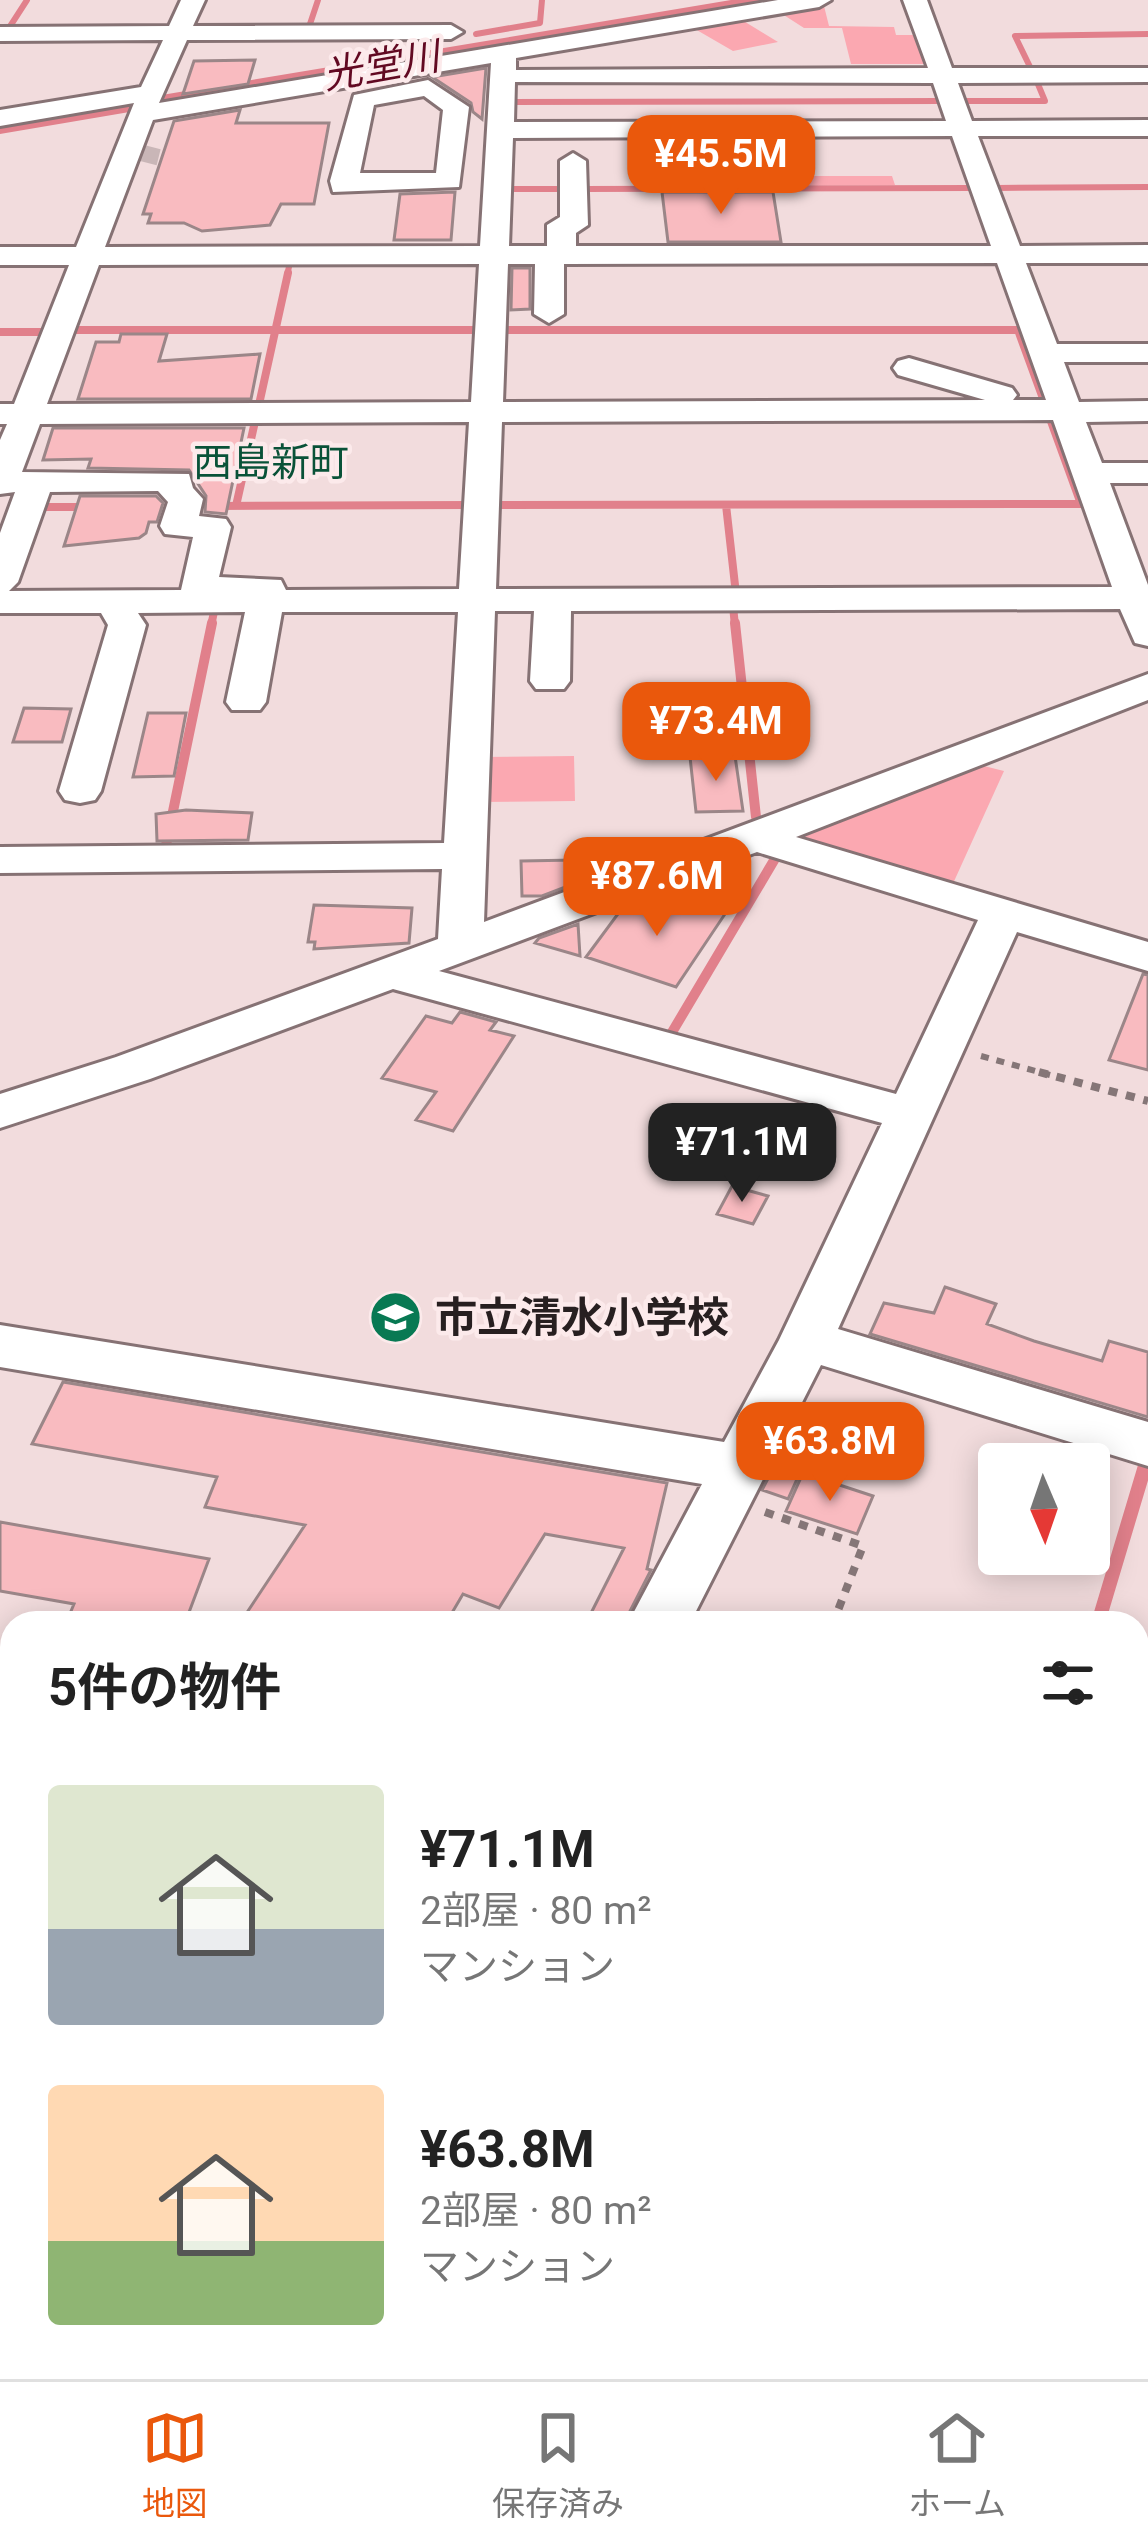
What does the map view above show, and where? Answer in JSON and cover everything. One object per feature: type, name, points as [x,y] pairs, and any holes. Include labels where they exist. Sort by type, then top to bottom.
[{"type":"street","points":[[5,34],[32,0]]},
{"type":"street","points":[[0,582],[12,482],[13,414],[87,256],[194,0]]},
{"type":"street","points":[[445,32],[452,0]]},
{"type":"street","points":[[504,53],[705,0]]},
{"type":"street","points":[[0,118],[504,53],[819,0]]},
{"type":"street","points":[[915,0],[1148,635]]},
{"type":"street","points":[[5,34],[445,32],[504,53],[943,76],[1148,75]]},
{"type":"street","points":[[150,102],[445,32]]},
{"type":"street","points":[[460,947],[504,53]]},
{"type":"street","points":[[0,256],[87,256],[337,213],[449,181],[456,107],[428,88],[363,100],[337,213],[315,232],[152,232],[134,226]]},
{"type":"street","points":[[150,102],[193,116]]},
{"type":"street","points":[[111,193],[147,168],[161,125],[193,116],[298,115]]},
{"type":"street","points":[[499,130],[1148,128]]},
{"type":"street","points":[[549,314],[561,225],[574,225],[573,161]]},
{"type":"street","points":[[337,213],[493,255],[1148,254]]},
{"type":"street","points":[[1043,353],[1148,353]]},
{"type":"street","points":[[909,368],[1020,401],[1024,410]]},
{"type":"street","points":[[13,414],[1148,412]]},
{"type":"street","points":[[1086,473],[1148,473]]},
{"type":"street","points":[[12,482],[177,481],[175,491],[186,499],[178,526],[213,526],[198,588],[268,588],[246,702]]},
{"type":"street","points":[[0,602],[1134,598]]},
{"type":"street","points":[[550,681],[553,600]]},
{"type":"street","points":[[80,790],[127,625],[113,602]]},
{"type":"street","points":[[0,1111],[133,1068],[755,838],[1148,686]]},
{"type":"street","points":[[755,838],[1148,957]]},
{"type":"street","points":[[0,860],[464,856]]},
{"type":"street","points":[[665,1611],[806,1340],[1004,914]]},
{"type":"street","points":[[390,973],[913,1115]]},
{"type":"street","points":[[806,1340],[1148,1444]]},
{"type":"street","points":[[0,1346],[732,1483]]},
{"type":"path","points":[[944,1046],[1148,1101]]},
{"type":"path","points":[[732,1483],[863,1546],[838,1611]]},
{"type":"shaded area","points":[[824,6],[829,26],[894,27],[896,35],[920,35],[929,64],[851,64],[842,28],[804,28],[776,10]]},
{"type":"shaded area","points":[[742,20],[778,42],[733,51],[695,29]]},
{"type":"shaded area","points":[[739,131],[791,131],[802,176],[892,176],[895,185],[747,186]]},
{"type":"shaded area","points":[[574,756],[575,801],[477,802],[478,757]]},
{"type":"shaded area","points":[[980,765],[1004,771],[951,888],[800,843],[800,834]]},
{"type":"water","name":"光堂川","points":[[731,0],[790,0],[0,134],[0,122]]},
{"type":"building","points":[[255,60],[248,84],[183,94],[194,61]]},
{"type":"building","points":[[486,68],[482,119],[471,103],[432,77]]},
{"type":"building","points":[[240,110],[236,123],[329,123],[314,204],[281,204],[270,225],[202,231],[184,223],[148,223],[151,214],[143,214],[174,121]]},
{"type":"building","points":[[455,192],[451,240],[394,240],[400,194]]},
{"type":"building","points":[[662,192],[773,192],[781,242],[668,242]]},
{"type":"building","points":[[512,268],[530,268],[530,309],[511,310]]},
{"type":"building","points":[[121,334],[167,334],[159,361],[260,354],[251,399],[78,399],[96,342],[119,342]]},
{"type":"building","points":[[53,428],[244,428],[226,514],[205,512],[206,496],[189,470],[88,468],[91,459],[43,460]]},
{"type":"building","points":[[80,496],[156,496],[163,503],[157,522],[149,522],[139,538],[64,546]]},
{"type":"building","points":[[24,708],[71,709],[62,742],[13,742]]},
{"type":"building","points":[[148,713],[186,713],[174,776],[133,777]]},
{"type":"building","points":[[735,756],[743,811],[696,812],[690,757]]},
{"type":"building","points":[[186,810],[252,813],[248,840],[157,841],[156,814]]},
{"type":"building","points":[[575,860],[576,883],[542,896],[522,896],[521,861]]},
{"type":"building","points":[[665,897],[725,914],[676,987],[586,957],[623,907],[636,902],[657,908]]},
{"type":"building","points":[[314,905],[412,908],[409,943],[314,949],[315,942],[308,942]]},
{"type":"building","points":[[578,924],[580,956],[535,943],[539,938]]},
{"type":"building","points":[[1143,974],[1148,975],[1148,1070],[1109,1060]]},
{"type":"building","points":[[460,1012],[496,1022],[490,1030],[514,1036],[453,1131],[416,1120],[436,1092],[382,1078],[426,1016],[452,1023]]},
{"type":"building","points":[[732,1186],[768,1196],[753,1224],[717,1214]]},
{"type":"building","points":[[945,1287],[996,1304],[987,1324],[1034,1341],[1102,1361],[1109,1341],[1148,1352],[1148,1417],[870,1334],[884,1303],[934,1313]]},
{"type":"building","points":[[63,1382],[667,1483],[647,1569],[651,1570],[630,1611],[592,1611],[624,1548],[545,1534],[499,1608],[463,1594],[453,1611],[248,1611],[305,1525],[205,1507],[217,1477],[32,1444]]},
{"type":"building","points":[[788,1440],[811,1448],[788,1499],[762,1490]]},
{"type":"building","points":[[803,1473],[873,1496],[857,1534],[786,1511]]},
{"type":"building","points":[[0,1522],[209,1559],[190,1611],[71,1611],[74,1604],[0,1591]]},
{"type":"waterway","points":[[7,31],[27,0]]},
{"type":"waterway","points":[[315,30],[308,30],[318,0]]},
{"type":"waterway","points":[[476,34],[540,23],[542,0]]},
{"type":"waterway","points":[[1033,73],[1015,36],[1148,34]]},
{"type":"waterway","points":[[961,101],[1045,101],[1035,77]]},
{"type":"waterway","points":[[509,102],[941,101]]},
{"type":"waterway","points":[[996,188],[1148,187]]},
{"type":"waterway","points":[[583,189],[972,188]]},
{"type":"waterway","points":[[505,189],[565,189]]},
{"type":"waterway","points":[[287,276],[290,262]]},
{"type":"waterway","points":[[275,330],[288,273]]},
{"type":"waterway","points":[[74,330],[275,330]]},
{"type":"waterway","points":[[258,409],[275,330]]},
{"type":"waterway","points":[[275,330],[480,330]]},
{"type":"waterway","points":[[501,330],[1018,330],[1045,404]]},
{"type":"waterway","points":[[0,332],[43,332]]},
{"type":"waterway","points":[[491,505],[1081,504],[1049,416]]},
{"type":"waterway","points":[[236,506],[256,417]]},
{"type":"waterway","points":[[236,506],[470,505]]},
{"type":"waterway","points":[[726,505],[736,594]]},
{"type":"waterway","points":[[214,506],[236,506]]},
{"type":"waterway","points":[[33,507],[88,507]]},
{"type":"waterway","points":[[733,606],[735,626]]},
{"type":"waterway","points":[[211,626],[215,607]]},
{"type":"waterway","points":[[165,850],[212,623]]},
{"type":"waterway","points":[[735,623],[756,817]]},
{"type":"waterway","points":[[668,1039],[776,857]]},
{"type":"waterway","points":[[1102,1611],[1148,1456]]},
{"type":"tunnel","points":[[144,162],[148,146]]},
{"type":"place","name":"市立清水小学校","points":[[396,1317]]},
{"type":"district","name":"西島新町","points":[[271,462]]}]
